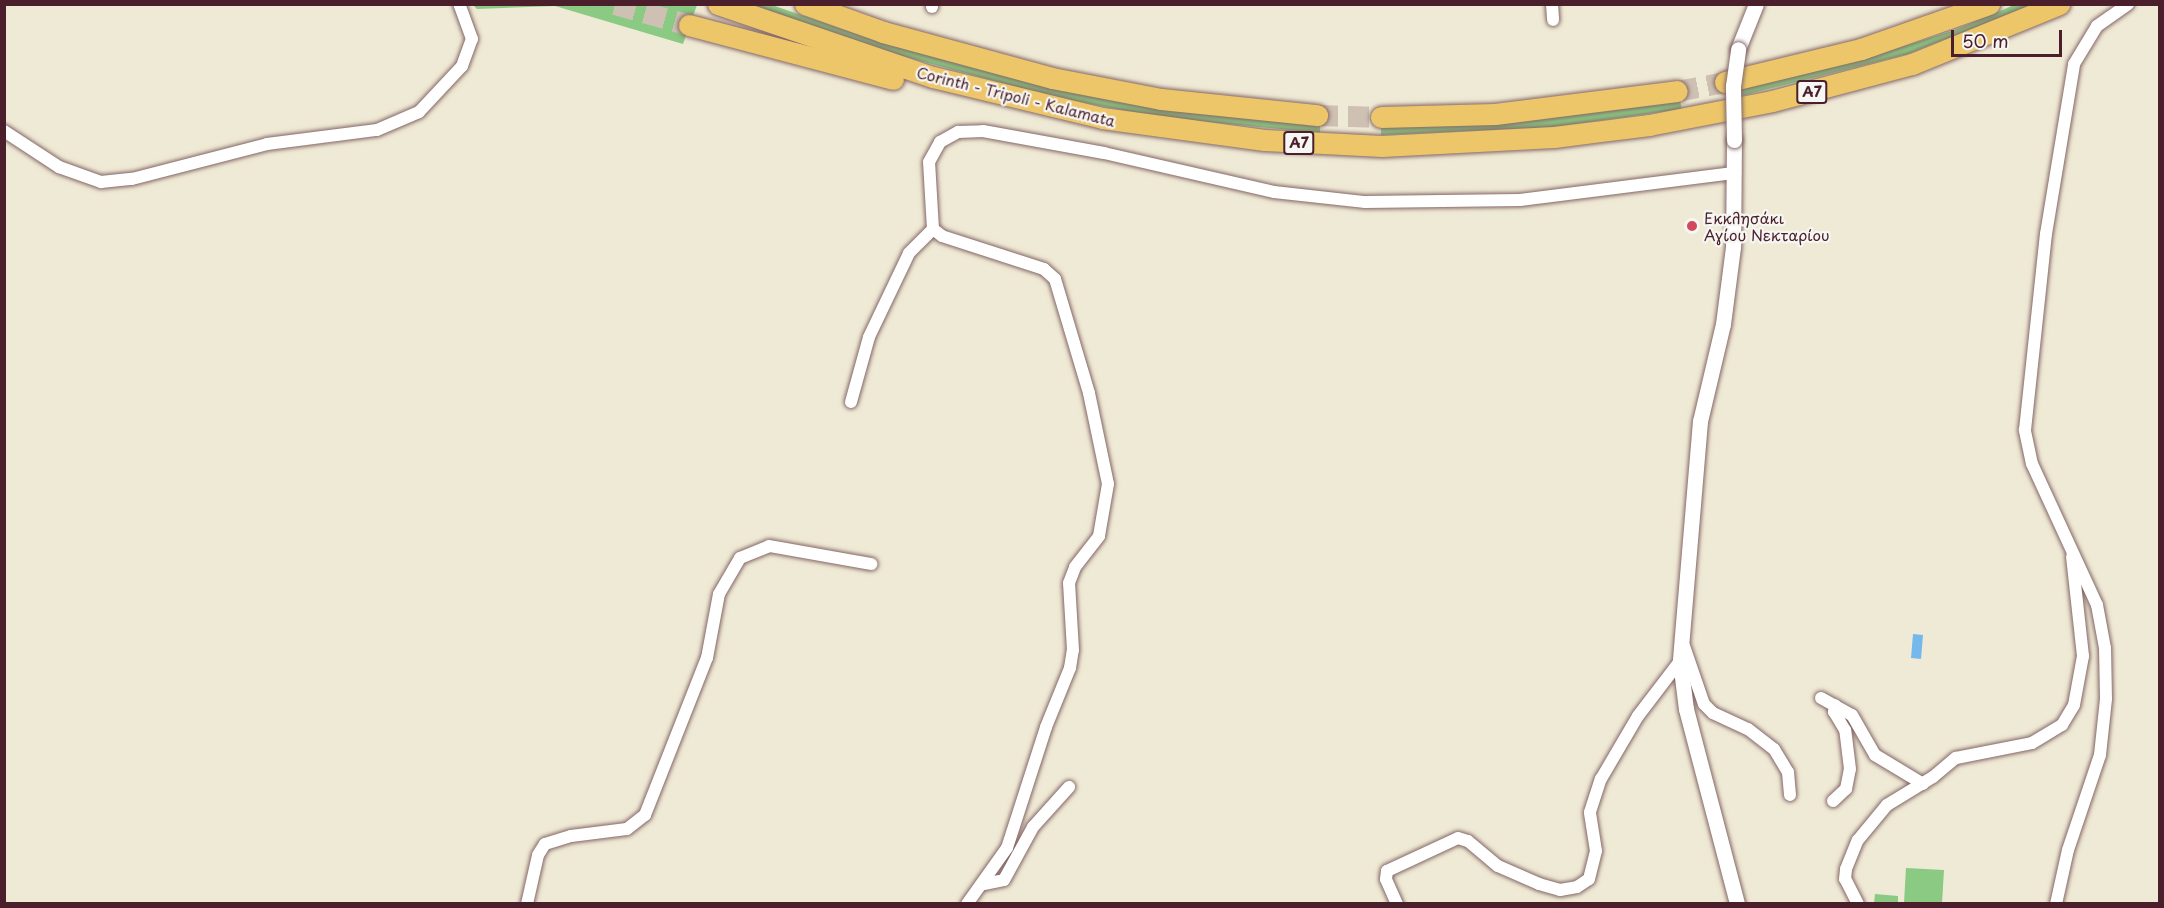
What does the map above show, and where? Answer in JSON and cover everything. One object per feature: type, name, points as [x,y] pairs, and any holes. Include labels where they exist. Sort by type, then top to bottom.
[{"type":"highway","name":"Corinth - Tripoli - Kalamata","points":[[718,4],[874,60],[1047,107],[1156,127],[1317,144],[1434,146],[1554,137],[1684,119],[1832,87],[1961,47],[2059,4]]},
{"type":"highway","name":"Corinth - Tripoli - Kalamata","points":[[805,4],[883,32],[997,64],[1161,99],[1317,115]]},
{"type":"highway","points":[[831,4],[997,64]]},
{"type":"highway","name":"Α7","points":[[1725,82],[1861,49],[1989,4]]},
{"type":"highway","points":[[689,25],[890,78],[1047,107]]},
{"type":"highway","points":[[1381,117],[1507,113],[1677,91]]},
{"type":"street","points":[[4,131],[59,167],[101,182],[132,179],[267,144],[377,130],[419,112],[462,66],[472,39],[459,4]]},
{"type":"street","points":[[1552,4],[1553,20]]},
{"type":"street","points":[[1737,903],[1686,709],[1680,661],[1696,448],[1724,324],[1733,247],[1735,173],[1733,86],[1738,49],[1756,4]]},
{"type":"street","points":[[2056,903],[2068,850],[2095,776],[2106,699],[2102,626],[2092,592],[2032,464],[2025,439],[2034,318],[2074,64],[2097,26],[2128,4]]},
{"type":"street","points":[[967,903],[984,884],[1007,848],[1049,718],[1070,668],[1073,650],[1069,584],[1075,567],[1099,536],[1108,484],[1089,393],[1055,279],[1044,268],[942,236],[933,229],[930,155],[945,138],[970,130],[1104,153],[1274,192],[1365,202],[1521,200],[1735,173]]},
{"type":"street","points":[[851,402],[867,343],[904,263],[913,245],[933,229]]},
{"type":"street","points":[[527,903],[538,855],[546,844],[571,836],[627,829],[645,815],[707,658],[720,594],[740,558],[769,546],[871,564]]},
{"type":"street","points":[[1858,903],[1845,879],[1852,852],[1877,815],[1956,758],[2032,743],[2062,725],[2074,705],[2083,657],[2072,552]]},
{"type":"street","points":[[1683,642],[1704,704],[1713,713],[1748,729],[1774,749],[1788,772],[1790,795]]},
{"type":"street","points":[[1397,903],[1386,879],[1388,871],[1458,838],[1468,841],[1498,866],[1539,884],[1560,890],[1577,887],[1589,879],[1596,851],[1590,812],[1601,779],[1638,716],[1680,661]]},
{"type":"street","points":[[1821,698],[1835,705],[1859,724],[1875,755],[1901,773],[1923,784]]},
{"type":"street","points":[[1833,801],[1846,789],[1850,769],[1845,730],[1834,712],[1835,705]]},
{"type":"street","points":[[1901,773],[1907,792]]},
{"type":"street","points":[[984,884],[1004,880],[1033,827],[1069,787]]},
{"type":"green space","points":[[473,5],[697,5],[683,44],[555,6],[477,9]]},
{"type":"green space","points":[[749,5],[772,5],[879,42],[1049,88],[1158,109],[1320,125],[1320,133],[1158,117],[1050,96],[877,49]]},
{"type":"green space","points":[[2014,5],[2032,5],[1908,54],[1728,99],[1727,92],[1863,59],[1955,30]]},
{"type":"green space","points":[[1680,101],[1682,109],[1554,127],[1381,135],[1381,127],[1497,124]]},
{"type":"green space","points":[[1906,868],[1944,870],[1942,903],[1904,903]]},
{"type":"green space","points":[[1875,894],[1898,896],[1898,903],[1874,903]]},
{"type":"water","points":[[1913,634],[1923,635],[1921,659],[1911,658]]},
{"type":"tunnel","points":[[615,4],[689,25]]},
{"type":"tunnel","points":[[1677,91],[1725,82]]},
{"type":"tunnel","points":[[1317,115],[1381,117]]},
{"type":"place","name":"Εκκλησάκι Αγίου Νεκταρίου","points":[[1692,226]]}]
